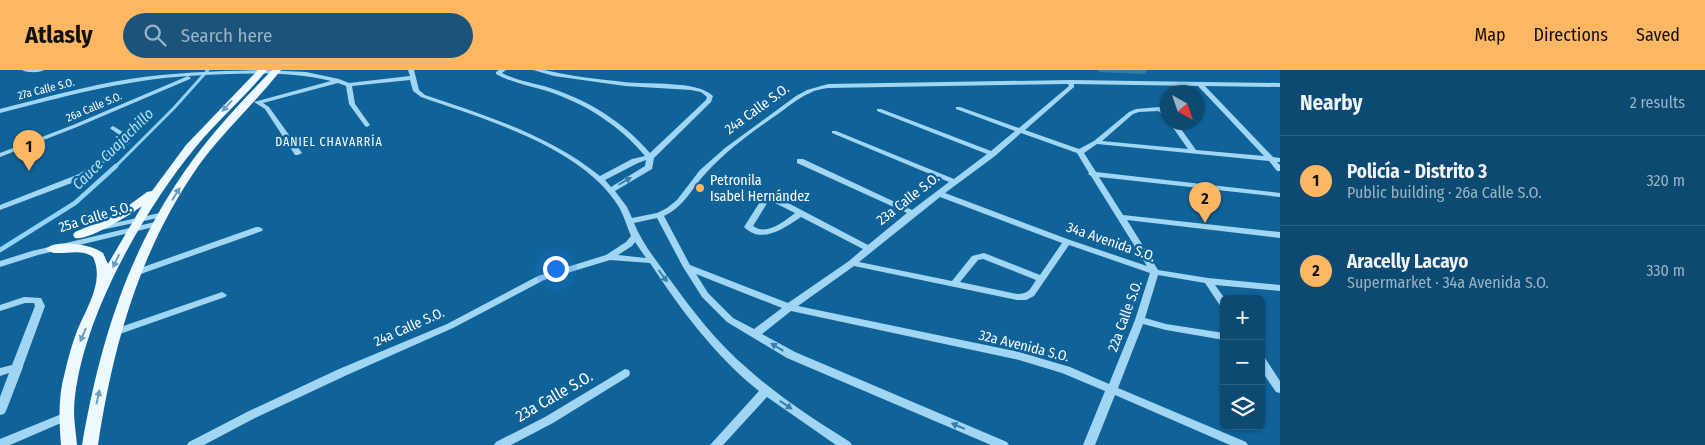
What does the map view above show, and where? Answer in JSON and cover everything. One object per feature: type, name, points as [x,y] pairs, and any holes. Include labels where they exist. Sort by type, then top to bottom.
[{"type":"main road","points":[[69,445],[64,418],[70,378],[80,341],[102,290],[136,223],[189,148],[262,71]]},
{"type":"main road","points":[[90,445],[113,333],[135,273],[162,218],[187,176],[253,101],[276,71]]},
{"type":"main road","points":[[79,235],[126,213],[159,188]]},
{"type":"main road","points":[[52,248],[78,248],[90,250],[98,255],[101,260],[102,290]]},
{"type":"street","points":[[25,70],[41,70]]},
{"type":"street","points":[[411,70],[416,91],[424,96],[537,139],[562,152],[601,179],[611,190],[631,221],[634,236],[708,336],[731,360],[766,391],[846,445]]},
{"type":"street","points":[[503,70],[498,73],[574,98],[605,115],[633,137],[650,157],[649,167],[611,190]]},
{"type":"street","points":[[536,70],[625,84],[690,88],[708,94],[709,101],[650,157],[634,161],[601,179]]},
{"type":"street","points":[[276,71],[307,72],[324,75],[349,85],[412,78]]},
{"type":"street","name":"27a Calle S.O.","points":[[0,111],[150,77],[276,71]]},
{"type":"street","name":"26a Calle S.O.","points":[[0,155],[197,75]]},
{"type":"street","points":[[253,101],[339,80]]},
{"type":"street","points":[[1071,82],[1280,85]]},
{"type":"street","name":"24a Calle S.O.","points":[[631,221],[659,215],[680,202],[703,172],[727,149],[758,124],[809,90],[828,86],[881,84],[1071,82]]},
{"type":"street","name":"23a Calle S.O.","points":[[755,334],[852,262],[1021,131],[1072,86],[1071,82]]},
{"type":"street","points":[[1199,83],[1280,169]]},
{"type":"street","points":[[349,85],[352,104],[367,125]]},
{"type":"street","points":[[253,101],[267,108],[274,116],[298,153]]},
{"type":"street","points":[[958,108],[1080,152],[1096,142],[1131,113],[1138,110],[1160,110]]},
{"type":"street","points":[[880,110],[992,154]]},
{"type":"street","points":[[0,208],[88,172],[128,142],[127,136],[113,128]]},
{"type":"street","points":[[1178,130],[1194,152]]},
{"type":"street","points":[[834,132],[954,182]]},
{"type":"street","points":[[1096,142],[1280,160]]},
{"type":"street","name":"22a Calle S.O.","points":[[1080,152],[1155,272],[1140,320],[1089,445]]},
{"type":"street","points":[[800,161],[914,213]]},
{"type":"street","points":[[1092,174],[1280,195]]},
{"type":"street","name":"34a Avenida S.O.","points":[[940,194],[1067,242],[1155,272],[1208,281],[1280,288]]},
{"type":"street","points":[[801,213],[766,234],[759,234],[748,227],[768,196],[801,213],[869,249]]},
{"type":"street","points":[[659,215],[687,267],[706,295],[730,320],[791,355],[1003,445]]},
{"type":"street","points":[[1122,217],[1280,235]]},
{"type":"street","name":"25a Calle S.O.","points":[[0,264],[79,235],[162,218]]},
{"type":"street","name":"25a Calle S.O.","points":[[35,252],[136,223]]},
{"type":"street","points":[[135,273],[259,229]]},
{"type":"street","name":"24a Calle S.O.","points":[[193,445],[251,415],[343,372],[450,326],[541,278],[610,257],[629,244],[634,236]]},
{"type":"street","points":[[852,262],[1026,297],[1031,294],[1067,242]]},
{"type":"street","points":[[954,284],[975,258],[979,256],[984,256],[1042,279]]},
{"type":"street","points":[[610,257],[652,261]]},
{"type":"street","name":"32a Avenida S.O.","points":[[687,267],[789,307],[1019,356],[1066,370],[1113,388],[1242,445]]},
{"type":"street","points":[[1208,281],[1220,299]]},
{"type":"street","points":[[113,333],[222,295]]},
{"type":"street","points":[[0,308],[24,300],[38,300],[40,306],[0,411]]},
{"type":"street","points":[[1140,320],[1166,327],[1220,336]]},
{"type":"street","points":[[0,372],[18,367]]},
{"type":"street","points":[[1265,367],[1280,389]]},
{"type":"street","name":"23a Calle S.O.","points":[[500,445],[548,420],[625,373]]},
{"type":"street","points":[[716,445],[766,391]]},
{"type":"street","points":[[0,444],[64,418]]},
{"type":"waterway","name":"Cauce Cuajachillo","points":[[116,166],[174,108],[208,70]]},
{"type":"waterway","name":"Cauce Cuajachillo","points":[[0,250],[75,203],[116,166]]},
{"type":"place","name":"Policía - Distrito 3","points":[[29,171]]},
{"type":"place","name":"Petronila Isabel Hernández","points":[[700,188]]},
{"type":"place","name":"Aracelly Lacayo","points":[[1205,223]]},
{"type":"district","name":"DANIEL CHAVARRÍA","points":[[329,142]]}]
